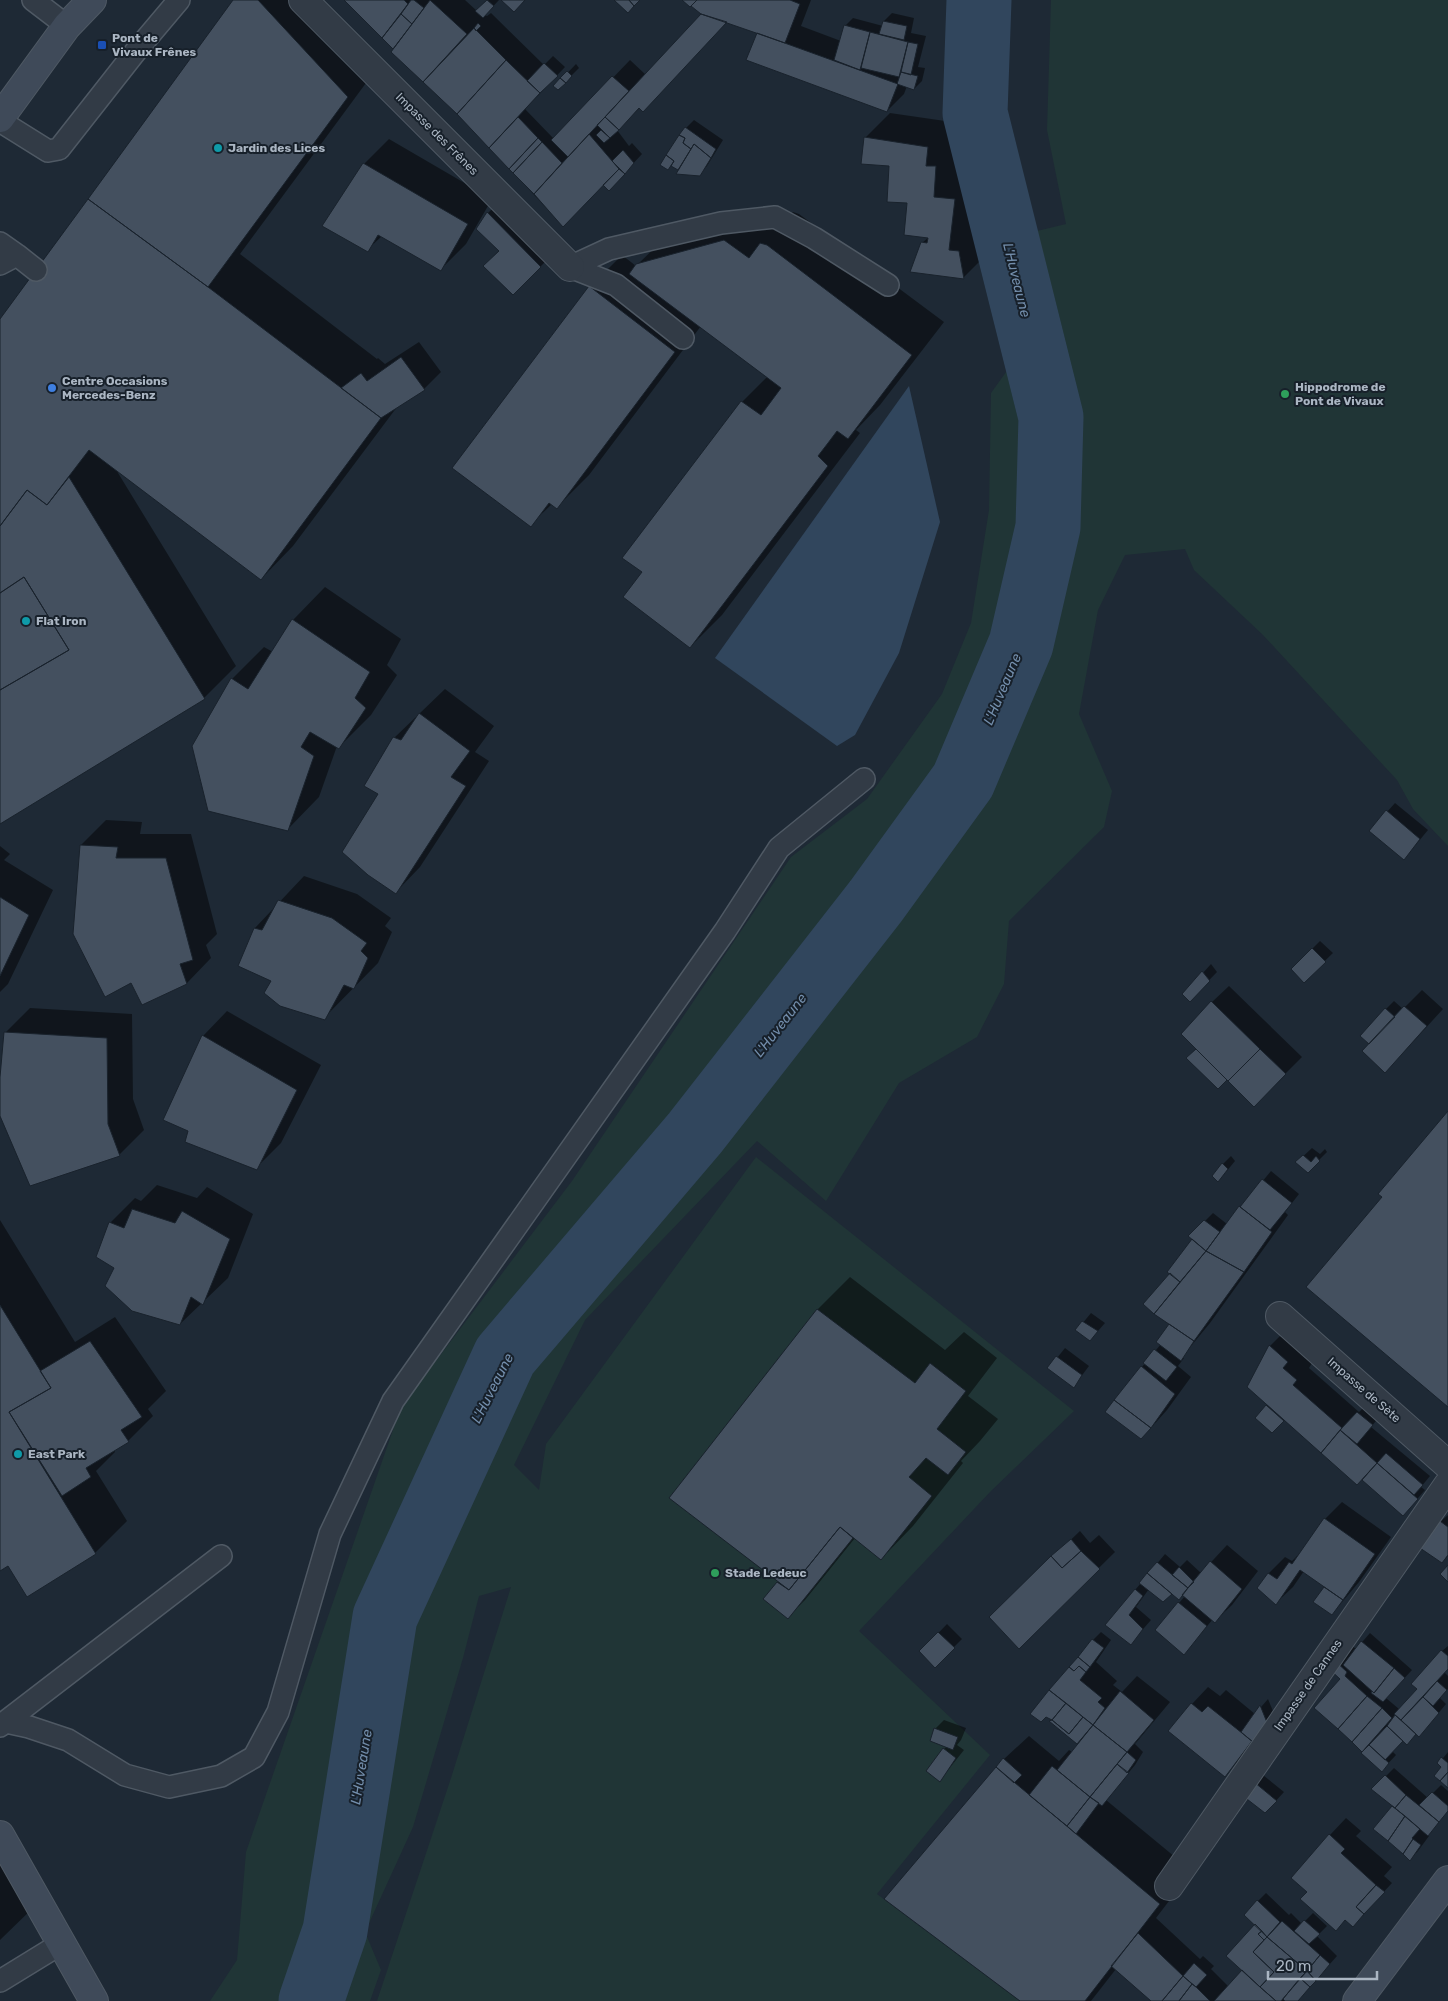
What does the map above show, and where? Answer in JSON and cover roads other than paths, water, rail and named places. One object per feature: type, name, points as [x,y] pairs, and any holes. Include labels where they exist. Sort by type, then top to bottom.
[{"type":"street","points":[[2,112],[66,26],[92,0]]},
{"type":"street","name":"Impasse des Frênes","points":[[303,0],[570,267]]},
{"type":"street","name":"Impasse de Sète","points":[[1280,1316],[1448,1465]]},
{"type":"street","name":"Impasse de Cannes","points":[[1169,1886],[1448,1485]]},
{"type":"street","points":[[0,1835],[94,2001]]},
{"type":"street","points":[[1357,2001],[1448,1880]]},
{"type":"lane","points":[[32,0],[66,26]]},
{"type":"lane","points":[[2,112],[48,151],[59,149],[136,51],[179,0]]},
{"type":"lane","points":[[570,267],[609,249],[721,223],[775,217],[814,238],[888,285]]},
{"type":"lane","points":[[6,254],[36,270]]},
{"type":"lane","points":[[570,267],[616,285],[683,338]]},
{"type":"lane","points":[[3,1724],[29,1727],[68,1740],[125,1775],[169,1787],[221,1776],[254,1756],[278,1712],[330,1534],[393,1401],[725,931],[779,848],[864,779]]},
{"type":"lane","points":[[3,1724],[221,1556]]},
{"type":"lane","points":[[0,1981],[62,1943]]},
{"type":"water","points":[[909,386],[940,522],[899,653],[855,735],[837,746],[715,658]]},
{"type":"waterway","name":"L'Huveaune","points":[[311,2001],[335,1931],[385,1617],[505,1356],[695,1133],[876,901],[963,781],[1021,644],[1048,527],[1051,417],[975,113],[979,0]]},
{"type":"place","name":"Pont de Vivaux Frênes","points":[[102,45]]},
{"type":"place","name":"Jardin des Lices","points":[[218,148]]},
{"type":"place","name":"Centre Occasions Mercedes-Benz","points":[[52,388]]},
{"type":"place","name":"Hippodrome de Pont de Vivaux","points":[[1285,394]]},
{"type":"place","name":"Flat Iron","points":[[26,621]]},
{"type":"place","name":"East Park","points":[[18,1454]]},
{"type":"place","name":"Stade Ledeuc","points":[[715,1573]]}]
